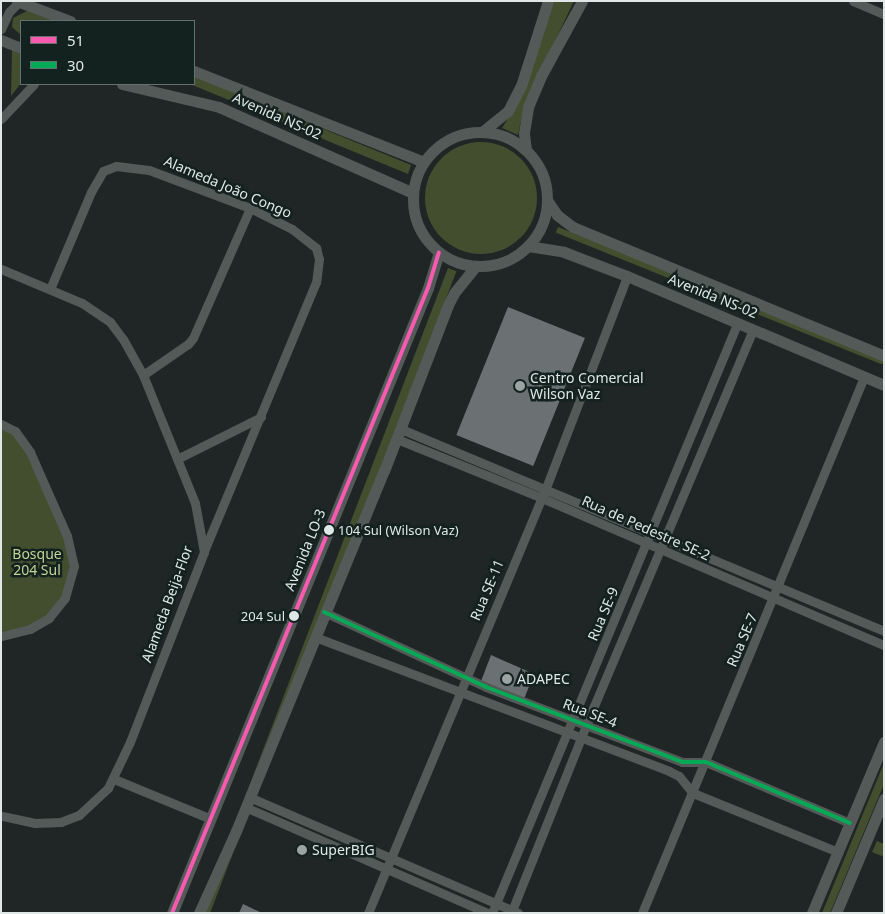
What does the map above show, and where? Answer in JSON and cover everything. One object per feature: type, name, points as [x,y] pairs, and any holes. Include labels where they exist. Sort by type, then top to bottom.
[{"type":"street","points":[[482,132],[505,137],[526,150],[541,173],[547,200],[541,225],[528,246],[504,261],[476,266],[456,262],[439,252],[424,236],[415,216],[413,193],[424,162],[440,146],[453,139],[482,132],[508,111],[521,86],[548,1]]},
{"type":"street","points":[[526,150],[524,133],[528,107],[541,76],[582,1]]},
{"type":"street","points":[[853,1],[884,14]]},
{"type":"street","points":[[1,29],[9,12],[18,2],[67,20]]},
{"type":"street","points":[[1,40],[20,48]]},
{"type":"street","name":"Avenida NS-02","points":[[195,71],[424,162]]},
{"type":"street","points":[[1,119],[33,85]]},
{"type":"street","name":"Avenida NS-02","points":[[126,85],[219,107],[413,193]]},
{"type":"street","name":"Alameda João Congo","points":[[50,289],[91,192],[103,171],[116,166],[149,170],[250,208],[308,241],[316,248],[319,259],[316,282],[262,417],[204,552]]},
{"type":"street","name":"Avenida NS-02","points":[[547,200],[557,215],[573,227],[884,356]]},
{"type":"street","points":[[143,375],[188,344],[193,338],[250,208]]},
{"type":"street","name":"Avenida NS-02","points":[[528,246],[564,252],[627,276],[884,385]]},
{"type":"street","name":"Avenida LO-3","points":[[172,913],[428,288],[439,252]]},
{"type":"street","points":[[199,913],[247,802],[399,434],[448,306],[454,292],[476,266]]},
{"type":"street","name":"Alameda Beija-Flor","points":[[1,269],[82,303],[110,322],[143,375],[195,502],[204,552],[114,779],[96,802],[79,815],[61,822],[35,823],[1,816]]},
{"type":"street","name":"Rua SE-11","points":[[368,913],[465,676],[542,498],[627,276]]},
{"type":"street","name":"Rua SE-9","points":[[490,913],[568,734],[737,324]]},
{"type":"street","name":"Rua SE-9","points":[[514,912],[587,727],[753,329]]},
{"type":"street","name":"Rua SE-7","points":[[642,913],[779,588],[864,377]]},
{"type":"street","points":[[177,459],[262,417]]},
{"type":"street","points":[[1,424],[14,430],[30,452],[67,536],[74,566],[65,598],[49,618],[30,628],[1,636]]},
{"type":"street","name":"Rua de Pedestre SE-2","points":[[399,434],[546,488],[884,631]]},
{"type":"street","name":"Rua de Pedestre SE-2","points":[[399,434],[661,550],[884,645]]},
{"type":"street","name":"Rua SE-4","points":[[324,612],[465,676],[587,727],[682,762],[706,762],[850,823]]},
{"type":"street","name":"Rua SE-4","points":[[315,637],[669,771],[679,776],[693,793],[838,852]]},
{"type":"street","points":[[812,913],[884,742]]},
{"type":"street","points":[[114,779],[210,819]]},
{"type":"street","points":[[836,913],[884,799]]},
{"type":"street","points":[[247,802],[389,858],[514,912]]},
{"type":"street","points":[[247,802],[386,869],[490,913]]},
{"type":"green space","points":[[554,1],[574,1],[524,106],[518,135],[502,128],[517,104]]},
{"type":"green space","points":[[27,11],[52,20],[20,20],[20,34],[12,27],[13,18]]},
{"type":"green space","points":[[12,50],[20,54],[20,84],[11,96]]},
{"type":"green space","points":[[195,76],[411,165],[408,174],[192,85],[195,85]]},
{"type":"green space","points":[[481,142],[502,146],[521,158],[533,177],[537,198],[533,219],[521,238],[502,250],[481,254],[460,250],[441,238],[429,219],[425,198],[429,177],[441,158],[460,146]]},
{"type":"green space","points":[[558,227],[884,359],[882,364],[556,233]]},
{"type":"green space","points":[[448,268],[456,271],[210,913],[200,913]]},
{"type":"green space","name":"Bosque 204 Sul","points":[[1,424],[15,431],[67,536],[74,566],[65,598],[49,618],[1,636]]},
{"type":"green space","points":[[884,763],[884,784],[830,913],[822,913]]},
{"type":"green space","points":[[877,841],[884,844],[884,857],[872,852]]},
{"type":"building","name":"Centro Comercial Wilson Vaz","points":[[508,307],[585,338],[533,466],[456,435]]},
{"type":"building","name":"ADAPEC","points":[[491,655],[534,674],[524,699],[480,684]]},
{"type":"building","points":[[243,904],[262,913],[239,913]]},
{"type":"transit line","name":"51","points":[[172,913],[428,288],[439,253]]},
{"type":"transit line","name":"30","points":[[324,612],[486,687],[682,762],[706,762],[850,823]]},
{"type":"place","name":"Centro Comercial Wilson Vaz","points":[[520,386]]},
{"type":"place","name":"104 Sul (Wilson Vaz)","points":[[329,530]]},
{"type":"place","name":"204 Sul","points":[[294,616]]},
{"type":"place","name":"ADAPEC","points":[[507,679]]},
{"type":"place","name":"SuperBIG","points":[[302,850]]}]
